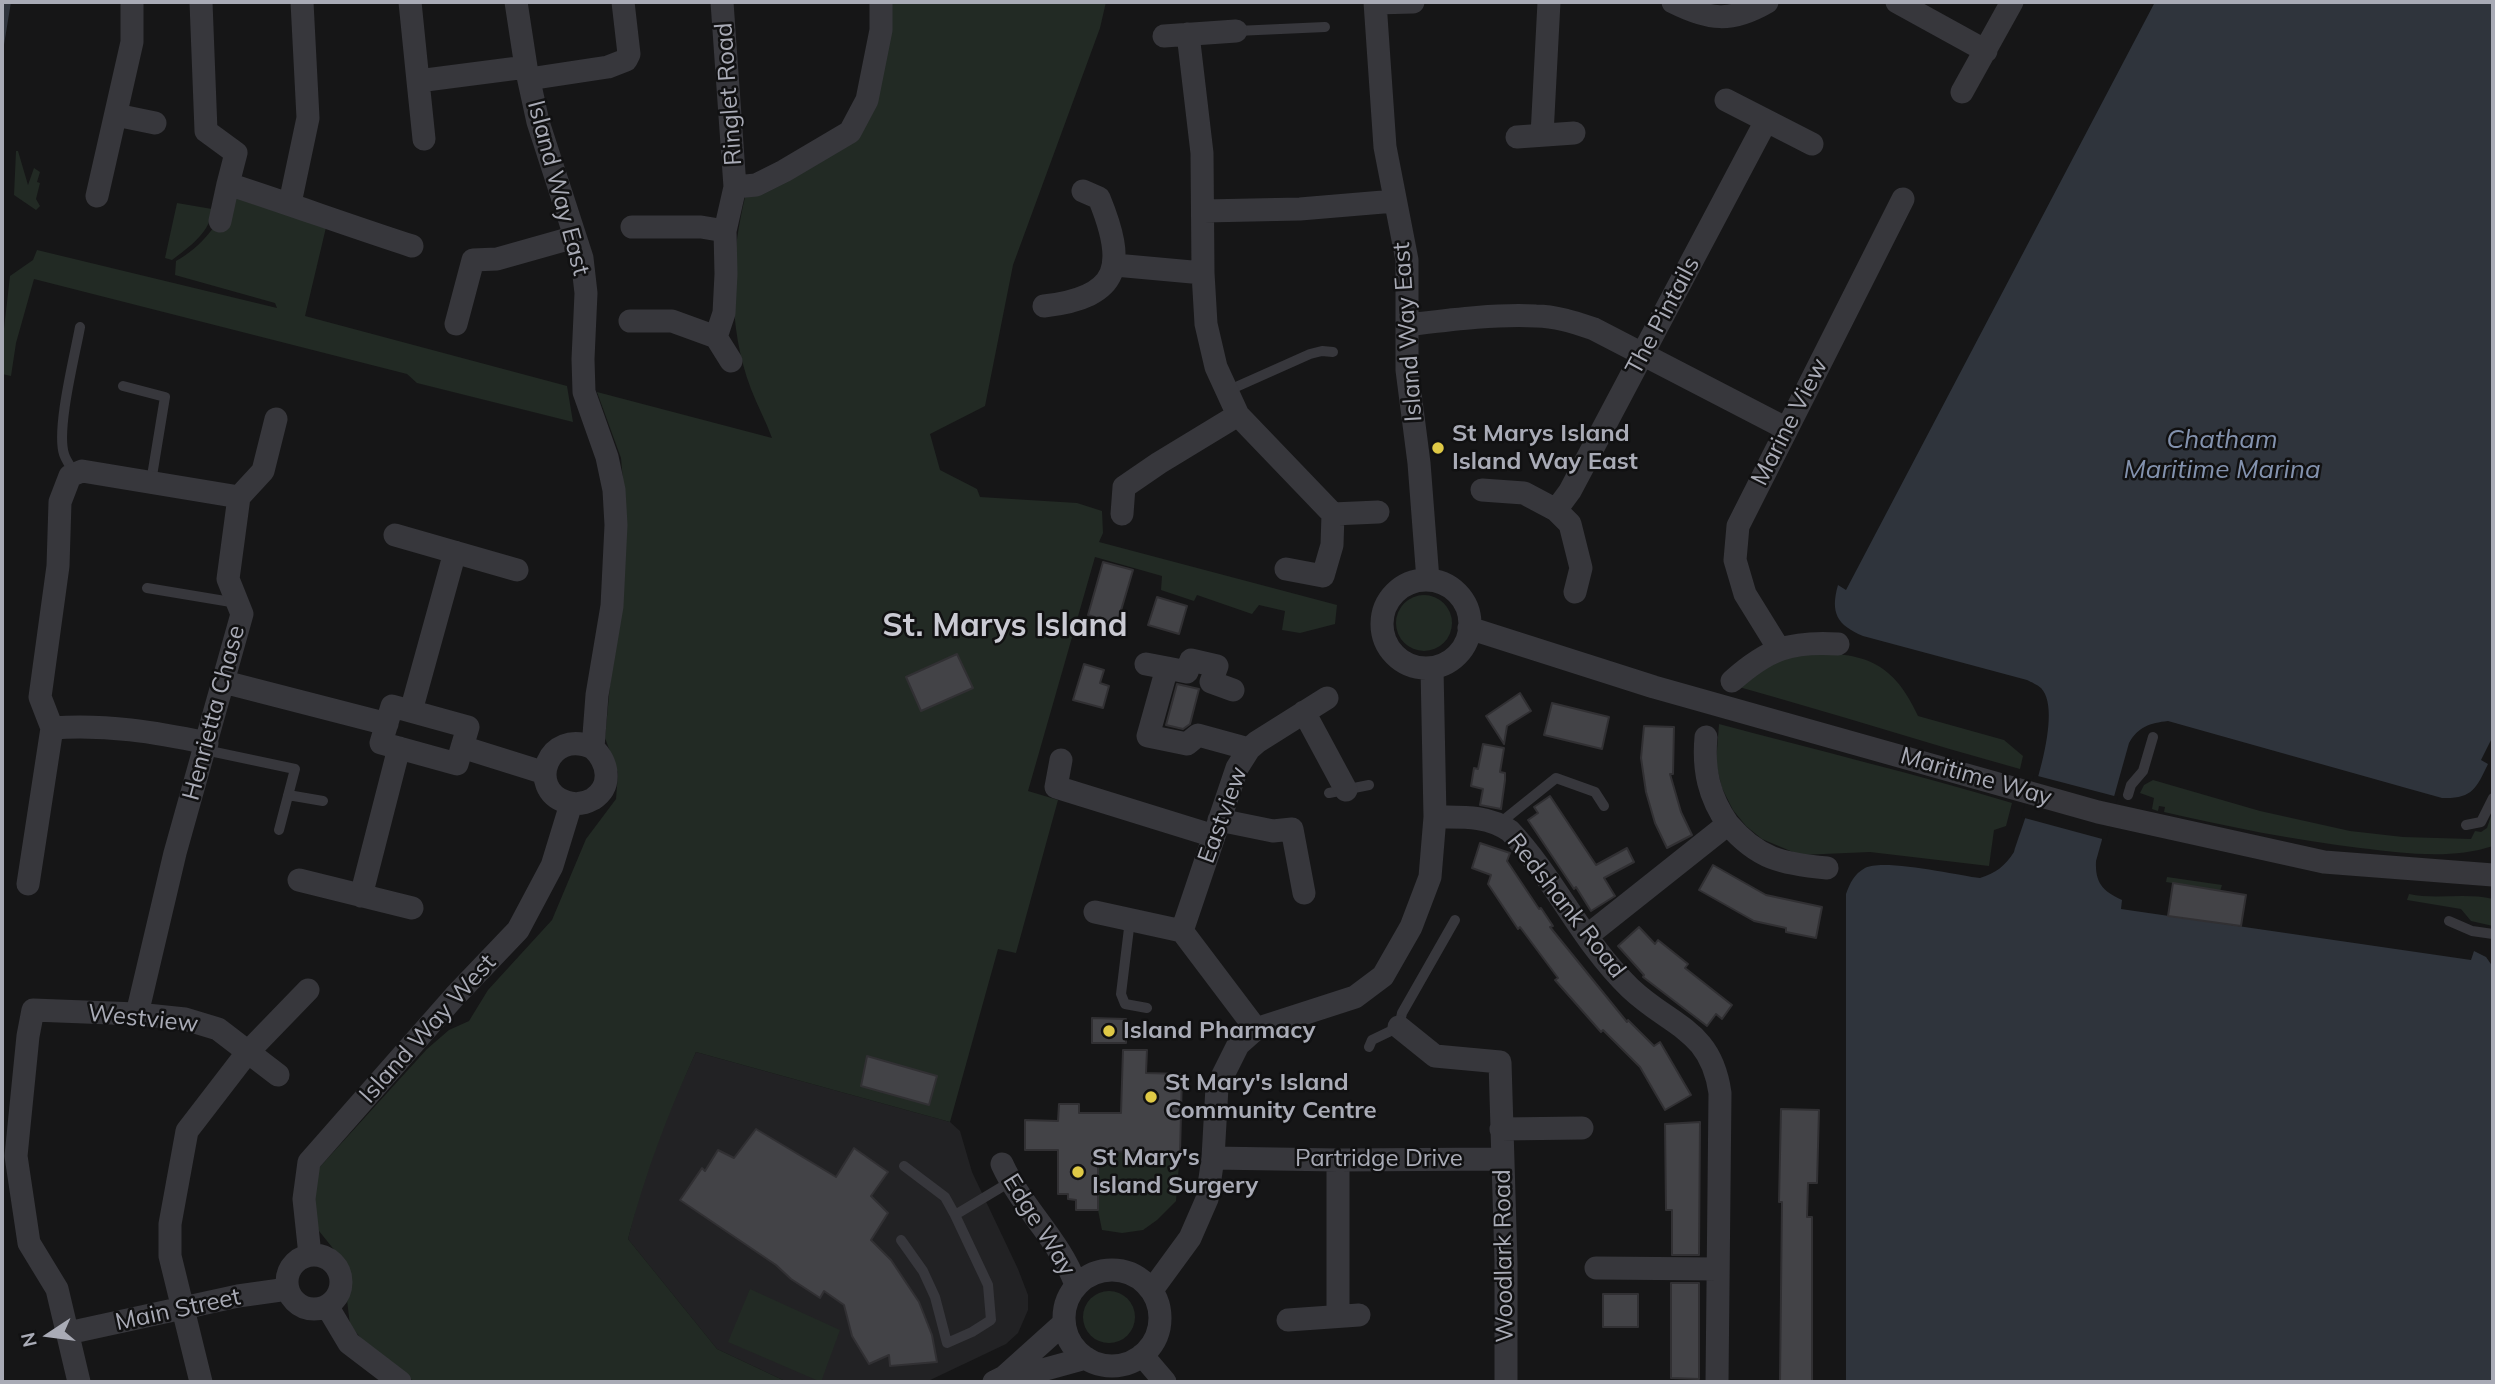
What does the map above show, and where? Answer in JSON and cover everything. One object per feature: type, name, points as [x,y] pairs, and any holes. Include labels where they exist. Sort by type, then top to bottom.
[{"type":"street","points":[[97,196],[132,42],[132,2]]},
{"type":"street","points":[[201,2],[206,131],[236,153],[220,221]]},
{"type":"street","points":[[290,203],[307,118],[302,2]]},
{"type":"street","points":[[410,2],[424,139]]},
{"type":"street","name":"Island Way East","points":[[516,2],[538,122],[582,258],[586,293],[584,393],[607,457],[614,490],[616,525],[612,606],[597,695],[593,748],[601,755],[606,765],[604,786],[589,802],[571,804]]},
{"type":"street","points":[[418,81],[608,67],[626,60],[629,54],[623,2]]},
{"type":"street","name":"Ringlet Road","points":[[716,337],[724,313],[725,231],[735,187],[722,2]]},
{"type":"street","name":"Ringlet Road","points":[[735,187],[756,185],[784,172],[850,132],[867,100],[881,30],[881,2]]},
{"type":"street","points":[[1375,3],[1413,2]]},
{"type":"street","points":[[1542,135],[1549,2]]},
{"type":"street","points":[[1673,2],[1698,14],[1734,17],[1767,2]]},
{"type":"street","points":[[1897,2],[1986,51]]},
{"type":"street","points":[[1962,92],[2012,2]]},
{"type":"street","name":"Island Way East","points":[[1375,3],[1385,147],[1407,260],[1407,370],[1419,463],[1428,580]]},
{"type":"street","points":[[1164,36],[1236,31]]},
{"type":"street","points":[[1188,34],[1202,153],[1206,324],[1216,367],[1237,415],[1333,514],[1332,545],[1323,576],[1286,569]]},
{"type":"street","points":[[1726,100],[1812,144]]},
{"type":"street","points":[[116,114],[155,123]]},
{"type":"street","name":"The Pintails","points":[[1556,510],[1570,491],[1766,121]]},
{"type":"street","points":[[1517,137],[1574,133]]},
{"type":"street","points":[[228,184],[411,246]]},
{"type":"street","points":[[1044,306],[1072,302],[1091,295],[1106,284],[1115,265],[1115,250],[1099,198],[1083,191]]},
{"type":"street","name":"Marine View","points":[[1779,649],[1745,594],[1735,560],[1738,526],[1903,199]]},
{"type":"street","points":[[1204,211],[1300,209],[1395,201]]},
{"type":"street","points":[[632,227],[701,227],[725,231]]},
{"type":"street","points":[[456,324],[473,260],[497,259],[575,237]]},
{"type":"street","points":[[1115,265],[1203,273]]},
{"type":"street","points":[[1407,325],[1538,316],[1566,320],[1594,329],[1643,353],[1787,429]]},
{"type":"street","points":[[630,321],[672,321],[716,337],[731,361]]},
{"type":"street","points":[[1122,514],[1124,487],[1237,415]]},
{"type":"street","points":[[28,884],[52,728],[40,697],[58,565],[60,502],[70,476],[82,471],[239,497],[263,471],[276,419]]},
{"type":"street","points":[[1482,490],[1524,493],[1556,510],[1570,524],[1581,568],[1575,592]]},
{"type":"street","name":"Henrietta Chase","points":[[137,1014],[175,853],[242,614],[228,579],[239,497]]},
{"type":"street","points":[[1333,514],[1378,512]]},
{"type":"street","points":[[395,535],[517,570]]},
{"type":"street","points":[[411,710],[456,552]]},
{"type":"street","points":[[1428,580],[1442,583],[1454,590],[1463,601],[1469,628],[1465,642],[1457,654],[1446,663],[1417,667],[1404,662],[1388,646],[1382,626],[1383,611],[1400,587],[1414,581],[1428,580]]},
{"type":"street","name":"Maritime Way","points":[[1469,628],[1654,687],[2089,809],[2324,863],[2493,875]]},
{"type":"street","points":[[1732,681],[1753,662],[1779,649],[1809,642],[1838,644]]},
{"type":"street","points":[[1233,690],[1211,682],[1217,666],[1191,660],[1186,672],[1156,666],[1148,736],[1187,744],[1198,735],[1249,749]]},
{"type":"street","points":[[1152,1290],[1190,1238],[1206,1199],[1213,1158],[1217,1087],[1238,1045],[1256,1029],[1355,998],[1384,976],[1411,927],[1430,877],[1435,817],[1432,667]]},
{"type":"street","points":[[224,682],[387,724]]},
{"type":"street","name":"Eastview","points":[[1182,931],[1237,768],[1249,749],[1327,698]]},
{"type":"street","points":[[391,706],[468,727],[457,764],[381,743],[387,724],[391,706]]},
{"type":"street","points":[[1304,712],[1338,791]]},
{"type":"street","points":[[52,728],[88,726],[147,731],[206,746]]},
{"type":"street","points":[[1706,737],[1707,780],[1717,807],[1728,824],[1746,843],[1768,857],[1785,864],[1827,868]]},
{"type":"street","points":[[571,804],[550,790],[545,773],[547,762],[562,746],[573,743],[593,748]]},
{"type":"street","points":[[462,747],[545,773]]},
{"type":"street","points":[[361,896],[399,748]]},
{"type":"street","points":[[1062,760],[1056,788],[1217,828],[1273,831],[1292,829],[1304,893]]},
{"type":"street","name":"Island Way West","points":[[310,1255],[304,1199],[309,1162],[455,996],[518,930],[552,866],[571,804]]},
{"type":"street","name":"Redshank Road","points":[[1435,817],[1474,817],[1500,823],[1518,840],[1587,936],[1630,988],[1693,1035],[1703,1045],[1714,1064],[1720,1093],[1717,1382]]},
{"type":"street","points":[[1587,936],[1728,824]]},
{"type":"street","points":[[299,880],[412,908]]},
{"type":"street","points":[[1095,912],[1182,931],[1256,1029]]},
{"type":"street","points":[[201,1382],[170,1256],[170,1224],[187,1131],[247,1053],[308,990]]},
{"type":"street","name":"Westview","points":[[68,1333],[57,1289],[29,1243],[16,1156],[33,1010],[137,1014],[185,1019],[218,1029],[278,1075]]},
{"type":"street","name":"Woodlark Road","points":[[1399,1027],[1435,1056],[1500,1062],[1506,1262],[1506,1382]]},
{"type":"street","points":[[1501,1129],[1581,1128]]},
{"type":"street","name":"Partridge Drive","points":[[1213,1158],[1502,1159]]},
{"type":"street","points":[[1288,1320],[1349,1315],[1338,1160]]},
{"type":"street","name":"Edge Way","points":[[1006,1173],[1068,1263],[1076,1285]]},
{"type":"street","points":[[310,1255],[329,1259],[341,1276],[338,1294],[327,1306],[319,1309],[302,1306],[295,1301],[288,1289],[287,1280],[295,1263],[310,1255]]},
{"type":"street","points":[[1596,1268],[1718,1269]]},
{"type":"street","points":[[1115,1269],[1136,1276],[1152,1290],[1158,1303],[1158,1332],[1152,1345],[1142,1356],[1129,1363],[1114,1366],[1099,1364],[1086,1358],[1068,1337],[1064,1323],[1069,1297],[1076,1285],[1094,1273],[1115,1269]]},
{"type":"street","name":"Main Street","points":[[68,1333],[239,1296],[288,1289]]},
{"type":"street","points":[[327,1306],[349,1343],[400,1382]]},
{"type":"street","points":[[999,1380],[1064,1323]]},
{"type":"street","points":[[68,1333],[79,1382]]},
{"type":"street","points":[[1142,1356],[1166,1382]]},
{"type":"street","points":[[999,1380],[1086,1358]]},
{"type":"lane","points":[[1236,31],[1325,27]]},
{"type":"lane","points":[[75,474],[64,454],[63,432],[80,327]]},
{"type":"lane","points":[[1227,391],[1310,354],[1333,352]]},
{"type":"lane","points":[[122,386],[165,397],[151,482]]},
{"type":"lane","points":[[147,588],[237,603]]},
{"type":"lane","points":[[2127,795],[2131,785],[2152,757],[2153,737]]},
{"type":"lane","points":[[206,746],[295,769],[279,830]]},
{"type":"lane","points":[[1500,823],[1556,778],[1595,792],[1604,806]]},
{"type":"lane","points":[[1338,791],[1369,785]]},
{"type":"lane","points":[[288,795],[323,802]]},
{"type":"lane","points":[[2466,825],[2480,822],[2493,798]]},
{"type":"lane","points":[[1130,920],[1121,994],[1125,1004],[1147,1008]]},
{"type":"lane","points":[[1369,1047],[1372,1040],[1399,1027],[1402,1013],[1455,920]]},
{"type":"lane","points":[[2449,921],[2472,931],[2493,934]]},
{"type":"lane","points":[[901,1240],[935,1297],[947,1343],[991,1320],[990,1293],[945,1197],[904,1166]]},
{"type":"lane","points":[[955,1215],[1006,1173]]},
{"type":"shaded area","points":[[891,2],[1106,2],[1100,28],[1013,265],[985,406],[930,434],[940,470],[977,489],[980,497],[1077,503],[1102,511],[1103,533],[1099,542],[1337,605],[1335,624],[1300,633],[1282,630],[1285,611],[1259,605],[1252,614],[1197,595],[1194,601],[1161,590],[1162,576],[1095,557],[1028,791],[1058,800],[1016,953],[998,949],[950,1122],[696,1052],[658,1144],[628,1239],[717,1349],[787,1382],[415,1382],[369,1348],[350,1325],[347,1300],[349,1279],[344,1262],[319,1231],[313,1214],[317,1170],[427,1049],[449,1030],[469,1021],[488,990],[552,920],[586,839],[616,799],[618,773],[605,738],[626,516],[621,458],[597,392],[772,438],[743,365],[735,316],[734,267],[746,193],[856,137]]},
{"type":"shaded area","points":[[16,151],[28,185],[34,168],[40,172],[36,199],[40,206],[36,210],[14,195]]},
{"type":"shaded area","points":[[232,197],[328,219],[305,316],[567,386],[573,422],[417,383],[407,374],[34,279],[16,343],[11,376],[2,374],[2,346],[10,276],[33,260],[37,250],[277,308],[275,303],[175,275],[176,261],[194,249],[209,234]]},
{"type":"shaded area","points":[[177,203],[212,209],[204,232],[172,260],[165,258]]},
{"type":"shaded area","points":[[1424,595],[1435,597],[1444,603],[1450,612],[1450,634],[1444,643],[1435,649],[1424,651],[1413,649],[1404,643],[1398,634],[1396,623],[1398,612],[1404,603],[1413,597]]},
{"type":"shaded area","points":[[1784,653],[1828,653],[1864,659],[1894,678],[1918,716],[2004,740],[2023,756],[2020,769],[1739,687]]},
{"type":"shaded area","points":[[1719,724],[2012,803],[2006,826],[1994,830],[1989,866],[1870,852],[1800,855],[1762,839],[1746,826],[1733,810],[1722,788],[1716,764]]},
{"type":"shaded area","points":[[2153,780],[2260,811],[2350,831],[2403,837],[2471,839],[2475,831],[2481,832],[2487,828],[2493,810],[2493,846],[2460,853],[2410,853],[2335,845],[2262,833],[2164,812],[2165,807],[2159,806],[2158,811],[2152,809],[2154,798],[2140,793],[2144,785]]},
{"type":"shaded area","points":[[2167,877],[2222,885],[2220,891],[2166,882]]},
{"type":"shaded area","points":[[2409,894],[2493,899],[2493,926],[2471,921],[2461,909],[2407,900]]},
{"type":"shaded area","points":[[696,1052],[950,1122],[960,1131],[972,1172],[1028,1295],[1028,1310],[1018,1333],[1006,1344],[926,1382],[787,1382],[717,1349],[628,1239],[639,1195],[667,1115]]},
{"type":"shaded area","points":[[1098,1150],[1180,1153],[1176,1201],[1143,1230],[1122,1233],[1102,1230],[1098,1210]]},
{"type":"shaded area","points":[[750,1289],[840,1330],[821,1382],[728,1342]]},
{"type":"shaded area","points":[[1109,1291],[1119,1293],[1127,1299],[1133,1307],[1133,1327],[1127,1335],[1119,1341],[1109,1343],[1099,1341],[1091,1335],[1085,1327],[1083,1317],[1085,1307],[1091,1299],[1099,1293]]},
{"type":"water","points":[[2,2],[11,2],[2,57]]},
{"type":"water","name":"Chatham Maritime Marina","points":[[2155,2],[2493,2],[2493,736],[2481,760],[2488,764],[2472,791],[2460,797],[2442,798],[2168,721],[2156,723],[2145,727],[2129,743],[2096,861],[2101,885],[2122,900],[2121,909],[2471,960],[2474,951],[2486,957],[2493,967],[2493,1382],[1846,1382],[1846,894],[1858,873],[1874,865],[1903,866],[1980,878],[2004,865],[2014,852],[2034,793],[2049,720],[2047,701],[2041,688],[2027,680],[1854,632],[1838,617],[1835,603],[1838,585],[1846,590]]},
{"type":"pier","points":[[2034,775],[2118,797],[2106,840],[2021,817]]},
{"type":"building","points":[[1103,562],[1133,570],[1117,624],[1088,615]]},
{"type":"building","points":[[1157,597],[1187,606],[1179,634],[1148,625]]},
{"type":"building","points":[[957,654],[973,688],[921,711],[906,677]]},
{"type":"building","points":[[1084,664],[1104,670],[1100,683],[1109,686],[1103,708],[1073,700]]},
{"type":"building","points":[[1177,684],[1199,689],[1190,724],[1183,729],[1166,725]]},
{"type":"building","points":[[1520,693],[1531,711],[1507,726],[1504,744],[1486,716]]},
{"type":"building","points":[[1552,703],[1609,717],[1602,749],[1544,735]]},
{"type":"building","points":[[1644,726],[1674,727],[1673,774],[1670,774],[1681,812],[1692,835],[1667,848],[1655,823],[1646,792],[1641,758]]},
{"type":"building","points":[[1483,744],[1504,748],[1500,772],[1505,773],[1501,809],[1480,805],[1483,789],[1471,786]]},
{"type":"building","points":[[1550,796],[1596,865],[1627,848],[1634,862],[1604,878],[1615,896],[1591,911],[1528,820],[1538,813],[1534,807]]},
{"type":"building","points":[[1480,843],[1510,853],[1507,861],[1553,926],[1550,927],[1627,1022],[1628,1020],[1654,1046],[1660,1042],[1691,1095],[1665,1110],[1640,1067],[1603,1030],[1601,1032],[1555,980],[1558,978],[1520,927],[1518,929],[1488,884],[1491,875],[1472,868]]},
{"type":"building","points":[[1713,865],[1766,895],[1822,907],[1816,938],[1786,932],[1786,928],[1754,921],[1699,890]]},
{"type":"building","points":[[2173,883],[2246,895],[2241,926],[2168,916]]},
{"type":"building","points":[[1639,927],[1655,944],[1658,940],[1688,964],[1685,968],[1732,1005],[1722,1019],[1716,1014],[1707,1026],[1643,977],[1618,946]]},
{"type":"building","name":"Island Pharmacy","points":[[1092,1018],[1126,1019],[1126,1043],[1092,1043]]},
{"type":"building","points":[[1123,1050],[1147,1050],[1146,1073],[1182,1074],[1180,1153],[1098,1151],[1098,1210],[1076,1210],[1076,1200],[1068,1199],[1068,1194],[1058,1194],[1058,1150],[1025,1150],[1025,1120],[1058,1121],[1059,1104],[1079,1104],[1079,1113],[1121,1113]]},
{"type":"building","points":[[867,1056],[937,1076],[929,1105],[861,1086]]},
{"type":"building","points":[[1781,1109],[1819,1110],[1817,1183],[1808,1183],[1807,1217],[1812,1217],[1812,1382],[1780,1382]]},
{"type":"building","points":[[1700,1122],[1699,1255],[1672,1255],[1672,1210],[1666,1210],[1665,1124]]},
{"type":"building","points":[[756,1129],[836,1177],[854,1148],[888,1172],[871,1196],[888,1213],[871,1240],[891,1260],[919,1302],[932,1335],[937,1362],[890,1366],[889,1355],[869,1364],[852,1336],[844,1305],[824,1291],[820,1298],[680,1200],[702,1168],[705,1171],[718,1150],[734,1158]]},
{"type":"building","points":[[1671,1283],[1699,1283],[1699,1379],[1671,1378]]},
{"type":"building","points":[[1603,1294],[1638,1294],[1638,1327],[1603,1327]]},
{"type":"place","name":"St Marys Island Island Way East","points":[[1438,448]]},
{"type":"place","name":"Island Pharmacy","points":[[1109,1031]]},
{"type":"place","name":"St Mary's Island Community Centre","points":[[1151,1097]]},
{"type":"place","name":"St Mary's Island Surgery","points":[[1078,1172]]},
{"type":"district","name":"St. Marys Island","points":[[1005,626]]}]
